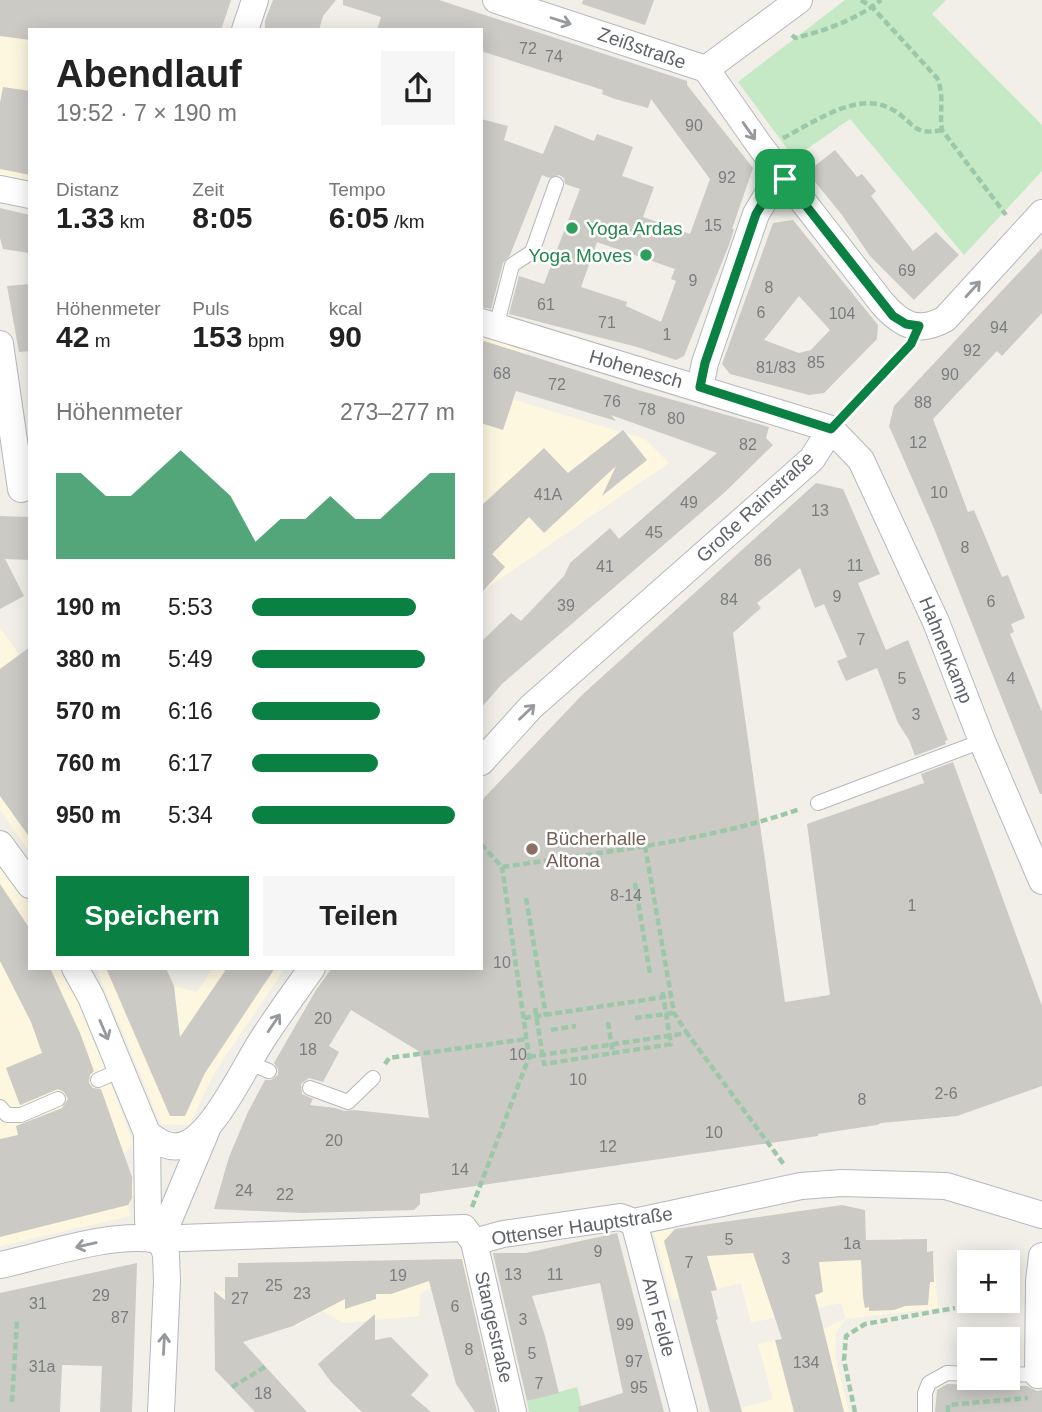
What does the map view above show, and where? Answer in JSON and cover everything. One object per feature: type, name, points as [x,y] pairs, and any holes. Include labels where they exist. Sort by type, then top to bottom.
[{"type":"street","points":[[246,28],[255,0]]},
{"type":"street","name":"Zeißstraße","points":[[496,0],[706,69],[760,146],[893,316],[906,324],[919,326]]},
{"type":"street","points":[[706,69],[799,0]]},
{"type":"street","points":[[700,387],[705,363],[756,214],[771,189],[785,179]]},
{"type":"street","points":[[0,189],[28,195]]},
{"type":"street","points":[[919,326],[928,326],[945,318],[1034,223]]},
{"type":"street","name":"Hohenesch","points":[[489,324],[831,429]]},
{"type":"street","points":[[0,344],[17,491]]},
{"type":"street","name":"Hahnenkamp","points":[[831,429],[861,460],[936,622],[982,741],[1039,865]]},
{"type":"street","name":"Große Rainstraße","points":[[483,760],[531,707],[812,459],[831,429]]},
{"type":"street","points":[[0,844],[28,882]]},
{"type":"street","points":[[76,970],[91,997],[109,1075],[147,1133],[156,1141],[171,1147],[187,1144],[208,1127],[259,1067],[311,970]]},
{"type":"street","points":[[154,1239],[165,1229],[208,1127]]},
{"type":"street","points":[[147,1133],[148,1221],[154,1239],[163,1245],[166,1255],[161,1412]]},
{"type":"street","name":"Ottenser Hauptstraße","points":[[0,1265],[115,1239],[135,1237],[154,1239],[464,1228],[474,1242],[503,1234],[620,1217],[634,1222],[801,1186],[842,1183],[946,1186],[1042,1214]]},
{"type":"street","name":"Am Felde","points":[[634,1222],[684,1412]]},
{"type":"street","name":"Stangestraße","points":[[474,1242],[513,1412]]},
{"type":"street","points":[[1036,1382],[1042,1256]]},
{"type":"lane","points":[[489,324],[512,265],[532,252],[556,184]]},
{"type":"lane","points":[[818,803],[982,741]]},
{"type":"lane","points":[[310,1088],[348,1102],[373,1078]]},
{"type":"lane","points":[[0,1107],[7,1115],[20,1115],[58,1099]]},
{"type":"lane","points":[[925,1412],[925,1393],[929,1383],[947,1373],[957,1373]]},
{"type":"path","points":[[861,0],[872,7],[937,78],[942,90],[942,130],[1003,212],[1034,223]]},
{"type":"path","points":[[775,17],[795,38],[818,33],[881,0]]},
{"type":"path","points":[[760,146],[780,140],[847,106],[866,103],[896,111],[910,126],[923,132],[942,130]]},
{"type":"path","points":[[831,429],[911,344],[919,326]]},
{"type":"path","points":[[502,867],[645,846],[760,823],[818,803]]},
{"type":"path","points":[[481,1186],[530,1057],[502,867],[483,846]]},
{"type":"path","points":[[645,846],[674,1013],[768,1144]]},
{"type":"path","points":[[635,883],[650,974]]},
{"type":"path","points":[[526,898],[546,1016]]},
{"type":"path","points":[[535,1008],[544,1064],[613,1054],[671,1044],[662,989]]},
{"type":"path","points":[[664,1005],[672,1000]]},
{"type":"path","points":[[524,1018],[672,1000]]},
{"type":"path","points":[[635,1018],[674,1013]]},
{"type":"path","points":[[524,1018],[537,1023]]},
{"type":"path","points":[[608,1021],[613,1054]]},
{"type":"path","points":[[551,1030],[576,1026]]},
{"type":"path","points":[[530,1057],[687,1033]]},
{"type":"path","points":[[373,1078],[389,1058],[527,1038]]},
{"type":"path","points":[[855,1412],[844,1360],[846,1336],[864,1324],[955,1308]]},
{"type":"path","points":[[12,1402],[18,1321]]},
{"type":"path","points":[[232,1387],[265,1367]]},
{"type":"path","points":[[948,1412],[948,1405],[1036,1382]]},
{"type":"shaded area","points":[[0,0],[28,28],[28,183],[0,176]]},
{"type":"shaded area","points":[[483,334],[528,346],[514,400],[645,439],[669,463],[485,589]]},
{"type":"shaded area","points":[[0,628],[28,666],[28,850],[0,810]]},
{"type":"shaded area","points":[[0,860],[28,902],[28,970],[65,970],[93,1035],[133,1143],[124,1155],[136,1191],[128,1205],[130,1216],[0,1246]]},
{"type":"shaded area","points":[[97,970],[167,970],[174,986],[197,992],[212,970],[284,970],[214,1073],[189,1125],[161,1124]]},
{"type":"shaded area","points":[[842,1205],[865,1210],[866,1244],[883,1243],[888,1239],[927,1239],[927,1252],[933,1251],[938,1308],[846,1319],[841,1303],[751,1323],[741,1283],[672,1300],[653,1229],[675,1229]]},
{"type":"shaded area","points":[[470,1258],[474,1281],[430,1288],[420,1294],[419,1316],[343,1323],[323,1311],[296,1326],[290,1307],[231,1306],[214,1291],[225,1291],[225,1277]]},
{"type":"shaded area","points":[[846,1319],[836,1333],[835,1356],[849,1412],[726,1412],[773,1399],[758,1344],[823,1329]]},
{"type":"green space","points":[[845,0],[946,0],[932,14],[1042,125],[1042,171],[964,255],[850,119],[794,158],[738,82]]},
{"type":"green space","points":[[577,1387],[583,1412],[529,1412],[527,1401]]},
{"type":"building","points":[[0,0],[231,0],[222,28],[28,28],[28,40],[0,36]]},
{"type":"building","points":[[273,0],[336,0],[323,16],[320,28],[265,28]]},
{"type":"building","points":[[343,0],[439,0],[687,81],[687,85],[753,168],[729,245],[684,356],[676,360],[637,347],[509,314],[519,276],[544,284],[580,189],[565,184],[564,178],[559,175],[549,178],[542,175],[510,255],[503,263],[491,309],[483,307],[483,120],[508,126],[504,140],[543,154],[555,125],[594,141],[597,134],[633,147],[622,176],[654,187],[643,217],[690,234],[710,179],[651,99],[648,108],[615,99],[602,94],[603,90],[483,52],[483,28],[378,28],[381,17],[343,5]],"holes":[[[597,242],[675,269],[671,279],[676,281],[661,322],[626,306],[627,302],[581,287]]]},
{"type":"building","points":[[583,0],[654,0],[645,25],[582,4]]},
{"type":"building","points":[[3,87],[28,91],[28,175],[0,169],[0,103]]},
{"type":"building","points":[[835,150],[857,177],[862,174],[876,191],[871,196],[913,251],[936,232],[959,255],[914,300],[870,256],[842,215],[807,172]]},
{"type":"building","points":[[0,208],[28,215],[28,253],[3,249],[0,238]]},
{"type":"building","points":[[793,220],[878,325],[877,339],[824,393],[809,395],[730,374],[722,364],[773,223]],"holes":[[[799,296],[830,330],[811,350],[799,353],[764,340]]]},
{"type":"building","points":[[1042,248],[1042,313],[1002,356],[997,351],[933,419],[968,512],[974,510],[1002,577],[1008,575],[1025,618],[1011,624],[1014,632],[1010,634],[1042,712],[1040,794],[933,526],[889,426],[894,406]]},
{"type":"building","points":[[28,284],[28,351],[19,352],[7,286]]},
{"type":"building","points":[[483,341],[638,390],[769,427],[766,438],[773,445],[725,492],[502,684],[483,706],[483,640],[511,613],[521,621],[564,576],[570,563],[610,528],[619,539],[717,453],[611,415],[616,421],[516,391],[503,430],[483,424]]},
{"type":"building","points":[[623,430],[647,460],[602,496],[616,466],[544,533],[529,517],[492,554],[505,567],[483,591],[483,504],[544,448],[568,473]]},
{"type":"building","points":[[816,483],[843,489],[880,574],[858,583],[886,650],[908,640],[948,740],[945,741],[946,744],[915,756],[898,723],[877,668],[846,681],[837,661],[847,657],[824,604],[815,608],[800,568],[757,603],[761,608],[733,633],[785,1002],[830,995],[807,824],[924,783],[921,774],[953,762],[1042,1006],[1042,1086],[957,1116],[881,1123],[818,1136],[420,1194],[420,1204],[414,1210],[302,1213],[214,1209],[229,1157],[248,1112],[265,1080],[271,1080],[278,1075],[274,1063],[331,970],[483,970],[483,799],[582,695]],"holes":[[[351,1010],[420,1052],[429,1118],[345,1111],[310,1105],[313,1099],[302,1094],[301,1084],[309,1078],[323,1082],[339,1052],[329,1046]]]},
{"type":"building","points":[[0,516],[28,517],[28,560],[5,559],[24,596],[0,609]]},
{"type":"building","points":[[28,648],[28,835],[0,796],[0,669]]},
{"type":"building","points":[[0,884],[28,926],[28,970],[51,970],[80,1033],[94,1071],[90,1075],[89,1083],[93,1088],[101,1089],[132,1177],[132,1198],[128,1205],[0,1237],[0,1139],[18,1135],[16,1126],[62,1108],[68,1099],[64,1092],[58,1089],[20,1105],[6,1068],[42,1053],[31,1022],[0,961]]},
{"type":"building","points":[[107,970],[167,970],[174,986],[180,1037],[226,970],[274,970],[205,1073],[185,1116],[170,1116]]},
{"type":"building","points":[[842,1205],[865,1210],[866,1240],[927,1239],[927,1252],[933,1251],[934,1282],[930,1282],[928,1305],[869,1311],[869,1307],[865,1308],[863,1297],[861,1260],[819,1262],[823,1292],[815,1295],[844,1412],[794,1412],[775,1340],[782,1339],[753,1253],[707,1256],[717,1290],[711,1291],[718,1319],[716,1320],[742,1412],[710,1412],[664,1241],[675,1229]]},
{"type":"building","points":[[617,1233],[664,1412],[579,1412],[578,1407],[623,1393],[600,1283],[532,1296],[559,1393],[527,1401],[493,1253],[526,1253]]},
{"type":"building","points":[[462,1259],[497,1412],[475,1412],[456,1384],[429,1281],[391,1294],[376,1294],[376,1299],[345,1309],[345,1299],[293,1326],[243,1342],[307,1412],[255,1412],[215,1370],[214,1291],[225,1300],[225,1277],[238,1277],[238,1263]]},
{"type":"building","points":[[137,1263],[132,1412],[100,1412],[102,1366],[62,1365],[60,1412],[0,1412],[0,1293]]},
{"type":"building","points":[[375,1314],[375,1340],[391,1337],[429,1375],[411,1395],[431,1412],[362,1412],[331,1382],[318,1364]]},
{"type":"building","points":[[947,1384],[957,1384],[957,1390],[1020,1390],[1020,1386],[1027,1386],[1037,1391],[1042,1390],[1042,1412],[935,1412],[937,1390]]},
{"type":"place","name":"Yoga Ardas","points":[[572,228]]},
{"type":"place","name":"Yoga Moves","points":[[646,255]]},
{"type":"place","name":"Bücherhalle Altona","points":[[532,849]]},
{"type":"route","points":[[785,179],[893,316],[906,324],[919,326],[918,334],[911,344],[831,429],[700,387],[705,363],[756,214],[771,189],[785,179]]}]
